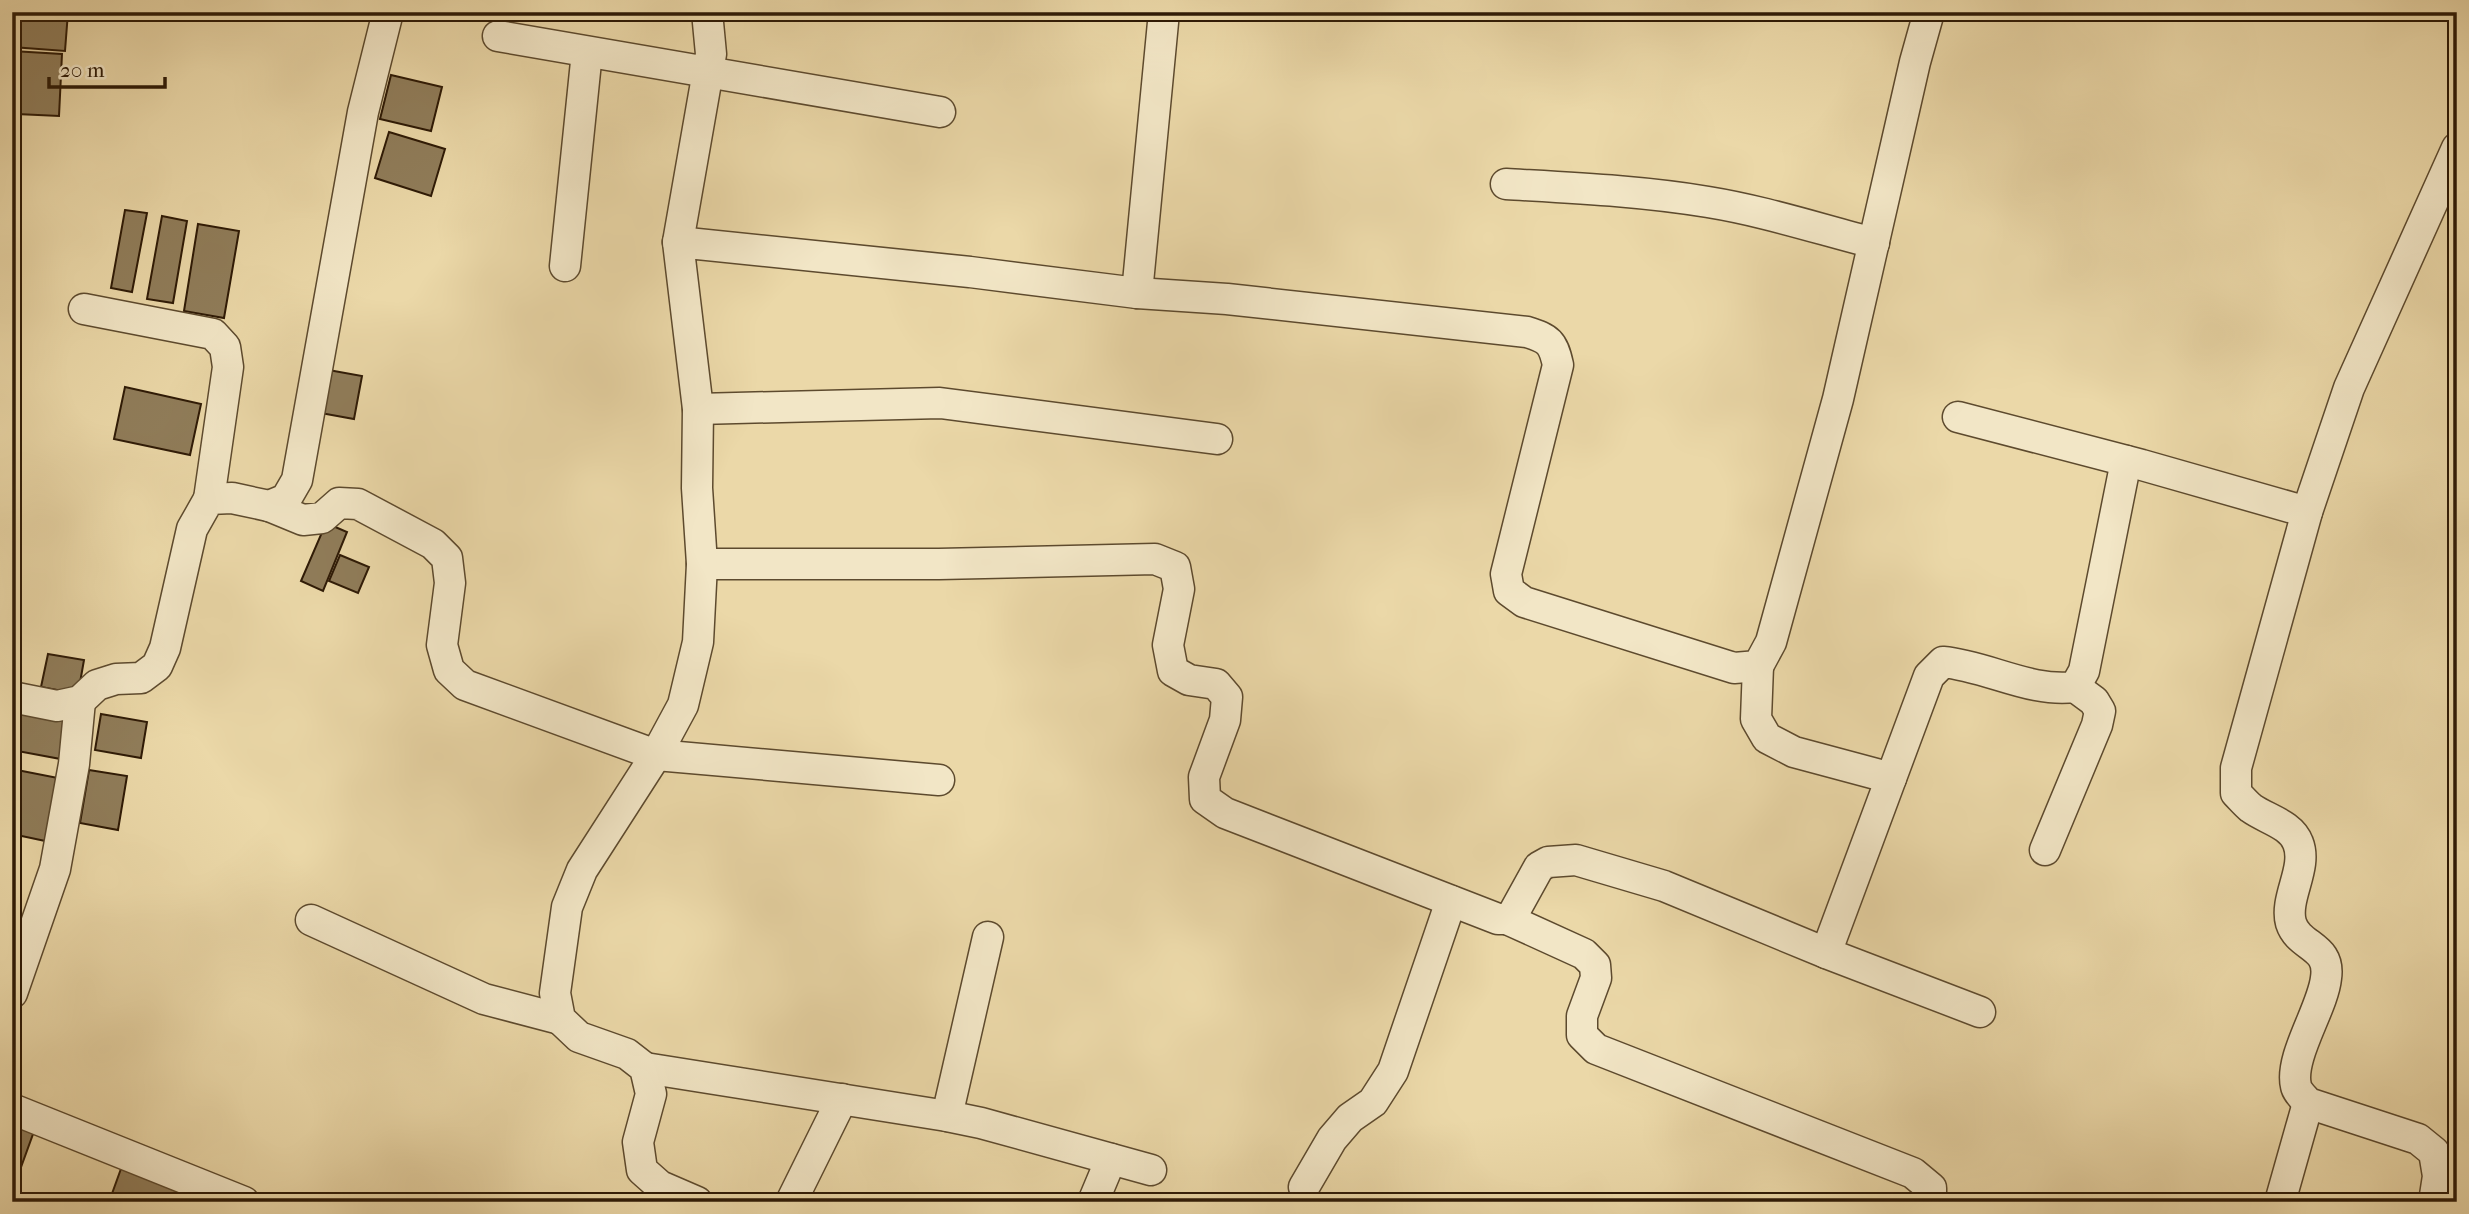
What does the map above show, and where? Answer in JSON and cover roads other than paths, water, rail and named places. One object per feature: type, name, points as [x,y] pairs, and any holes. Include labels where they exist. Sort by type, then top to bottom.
[{"type":"street","points":[[270,506],[286,499],[297,480],[363,112],[388,12]]},
{"type":"street","points":[[560,1019],[555,993],[567,907],[582,870],[656,755],[683,705],[698,642],[702,564],[698,409],[678,242],[711,54],[707,12]]},
{"type":"street","points":[[1137,293],[1164,12]]},
{"type":"street","points":[[1891,778],[1794,752],[1768,738],[1756,719],[1758,666],[1771,642],[1838,399],[1915,62],[1930,12]]},
{"type":"street","points":[[498,36],[940,112]]},
{"type":"street","points":[[565,265],[587,52]]},
{"type":"street","points":[[2434,1202],[2438,1176],[2434,1152],[2418,1139],[2308,1102],[2296,1088],[2295,1070],[2326,981],[2327,963],[2318,950],[2297,934],[2290,921],[2299,864],[2299,844],[2290,830],[2250,808],[2236,793],[2236,768],[2307,512],[2349,388],[2457,148]]},
{"type":"street","points":[[1506,184],[1620,191],[1708,202],[1755,211],[1874,243]]},
{"type":"street","points":[[678,242],[970,272],[1137,293],[1227,299],[1527,332],[1547,339],[1555,351],[1558,365],[1506,575],[1508,591],[1524,601],[1734,668],[1758,666]]},
{"type":"street","points":[[12,697],[57,706],[80,701],[97,685],[116,679],[141,678],[158,666],[165,648],[191,529],[209,499],[228,367],[225,347],[213,334],[84,309]]},
{"type":"street","points":[[698,409],[940,403],[1217,439]]},
{"type":"street","points":[[1958,417],[2307,512]]},
{"type":"street","points":[[2075,687],[2084,671],[2126,461]]},
{"type":"street","points":[[209,499],[232,498],[270,506],[303,520],[322,518],[339,503],[358,504],[433,544],[447,558],[450,583],[442,645],[449,670],[465,685],[656,755],[939,780]]},
{"type":"street","points":[[702,564],[939,564],[1155,559],[1175,567],[1179,589],[1167,645],[1173,671],[1189,680],[1216,684],[1227,697],[1225,720],[1204,777],[1205,799],[1224,813],[1498,919],[1507,919],[1584,954],[1595,965],[1596,978],[1581,1016],[1582,1035],[1596,1049],[1913,1173],[1931,1188],[1931,1202]]},
{"type":"street","points":[[1826,953],[1929,676],[1943,662],[1963,664],[2055,690],[2075,687],[2094,701],[2100,711],[2097,725],[2045,850]]},
{"type":"street","points":[[12,993],[55,869],[74,764],[80,701]]},
{"type":"street","points":[[1507,919],[1513,914],[1539,867],[1548,862],[1576,860],[1664,886],[1826,953],[1980,1012]]},
{"type":"street","points":[[1304,1186],[1332,1139],[1350,1118],[1373,1102],[1393,1071],[1451,901]]},
{"type":"street","points":[[311,920],[484,999],[560,1019],[579,1037],[627,1054],[645,1068],[947,1116],[1152,1170]]},
{"type":"street","points":[[947,1116],[988,937]]},
{"type":"street","points":[[645,1068],[651,1094],[638,1142],[642,1170],[660,1186],[697,1202]]},
{"type":"street","points":[[791,1202],[842,1099]]},
{"type":"street","points":[[2280,1202],[2308,1102]]},
{"type":"street","points":[[12,1109],[244,1202]]},
{"type":"street","points":[[1093,1202],[1111,1158]]}]
